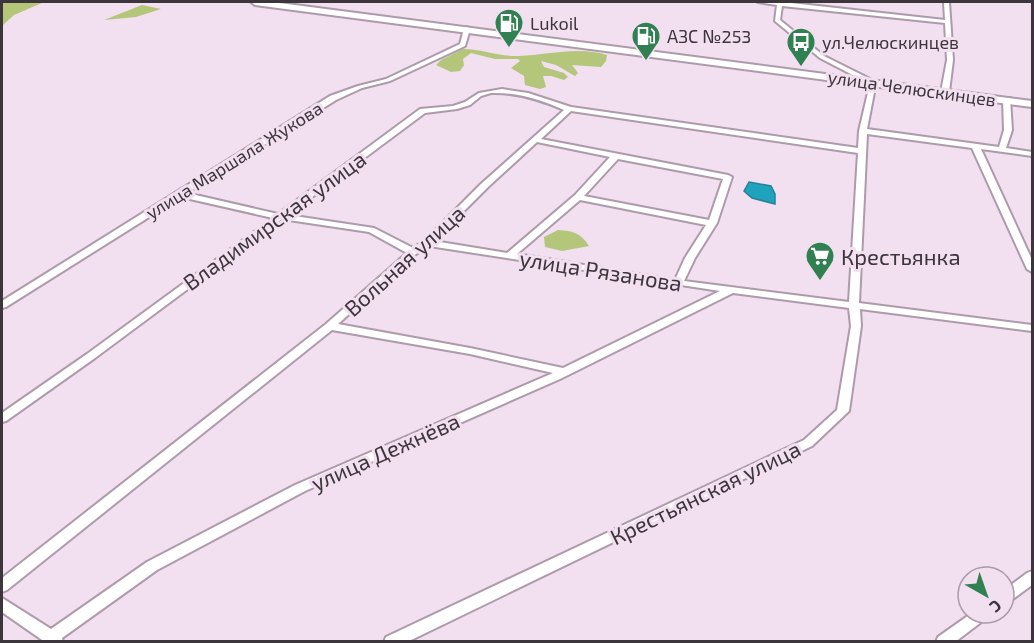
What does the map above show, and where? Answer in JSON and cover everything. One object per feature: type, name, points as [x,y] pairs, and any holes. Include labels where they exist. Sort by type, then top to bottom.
[{"type":"main road","name":"улица Челюскинцев","points":[[255,2],[1032,104]]},
{"type":"street","points":[[761,2],[948,22]]},
{"type":"street","points":[[937,2],[947,2],[950,60],[945,92]]},
{"type":"street","points":[[780,3],[777,20],[822,57],[874,83]]},
{"type":"street","name":"улица Маршала Жукова","points":[[2,305],[333,98],[360,87],[388,80],[463,45],[467,29]]},
{"type":"street","name":"Крестьянская улица","points":[[391,642],[808,442],[843,411],[856,326],[854,304],[861,152],[863,131],[874,83]]},
{"type":"street","name":"Владимирская улица","points":[[2,418],[91,356],[277,216],[423,111],[453,109],[467,104],[481,94],[501,92],[548,100],[569,109]]},
{"type":"street","points":[[1002,150],[1008,130],[1007,100]]},
{"type":"street","points":[[569,109],[861,152]]},
{"type":"street","name":"Вольная улица","points":[[426,243],[484,186],[569,109]]},
{"type":"street","points":[[863,131],[1032,154]]},
{"type":"street","points":[[536,140],[729,177],[712,223],[690,258],[678,283]]},
{"type":"street","points":[[976,148],[1032,269]]},
{"type":"street","points":[[510,256],[578,197],[616,156]]},
{"type":"street","points":[[179,194],[277,216],[371,230],[413,252],[426,243]]},
{"type":"street","points":[[578,197],[712,223]]},
{"type":"street","name":"улица Рязанова","points":[[426,243],[678,283],[1032,328]]},
{"type":"street","name":"Вольная улица","points":[[2,586],[330,326],[413,252]]},
{"type":"street","name":"улица Дежнёва","points":[[53,639],[152,566],[300,488],[563,372],[733,289]]},
{"type":"street","points":[[330,326],[470,351],[563,372]]},
{"type":"street","points":[[1016,589],[1032,577]]},
{"type":"street","points":[[2,604],[53,639]]},
{"type":"street","points":[[943,642],[966,625]]},
{"type":"green space","points":[[2,2],[44,2],[14,15],[2,26]]},
{"type":"green space","points":[[142,5],[161,9],[136,17],[104,20]]},
{"type":"green space","points":[[463,49],[512,56],[574,51],[607,55],[601,67],[572,65],[578,73],[575,76],[556,65],[541,61],[544,67],[564,73],[568,77],[564,80],[543,76],[546,87],[540,89],[525,85],[524,76],[511,68],[520,61],[518,59],[495,59],[471,53],[463,59],[464,65],[460,71],[451,72],[436,65]]},
{"type":"green space","points":[[558,230],[576,234],[583,238],[589,246],[562,251],[545,247],[544,237]]},
{"type":"water","points":[[749,182],[771,186],[775,194],[775,204],[752,198],[744,191]]},
{"type":"place","name":"Lukoil","points":[[509,48]]},
{"type":"place","name":"АЗС №253","points":[[646,62]]},
{"type":"place","name":"ул.Челюскинцев","points":[[801,68]]},
{"type":"place","name":"Крестьянка","points":[[820,282]]}]
